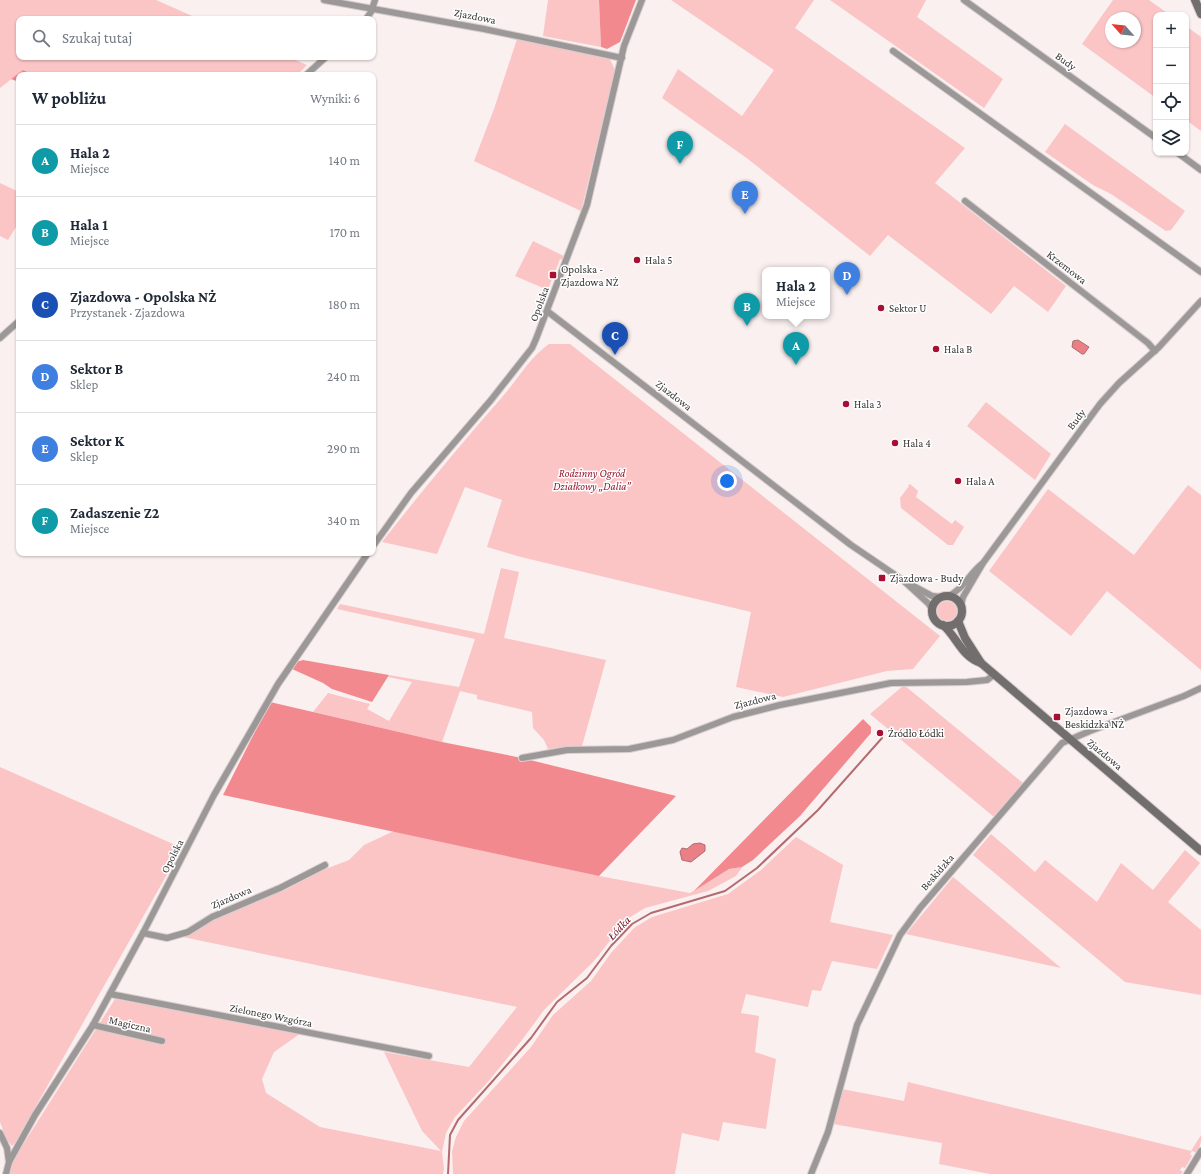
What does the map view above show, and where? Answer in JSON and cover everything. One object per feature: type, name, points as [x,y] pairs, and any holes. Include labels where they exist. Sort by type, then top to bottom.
[{"type":"street","name":"Zjazdowa","points":[[324,0],[372,10],[499,32],[622,58]]},
{"type":"street","points":[[368,16],[376,0]]},
{"type":"street","name":"Opolska","points":[[376,542],[410,493],[491,400],[532,348],[587,205],[627,37],[642,0]]},
{"type":"street","name":"Budy","points":[[964,0],[1153,136]]},
{"type":"street","points":[[1195,0],[1201,14]]},
{"type":"street","points":[[893,51],[1201,272]]},
{"type":"street","points":[[309,72],[323,60]]},
{"type":"street","points":[[1182,156],[1201,170]]},
{"type":"street","name":"Krzemowa","points":[[966,201],[1148,343],[1155,351]]},
{"type":"street","name":"Budy","points":[[961,605],[963,598],[983,563],[1107,395],[1155,351],[1201,301]]},
{"type":"street","name":"Zjazdowa","points":[[547,311],[842,538],[904,581],[932,596],[945,597]]},
{"type":"street","points":[[0,338],[16,325]]},
{"type":"street","name":"Opolska","points":[[7,1168],[54,1085],[93,1025],[143,933],[214,795],[278,684],[366,556]]},
{"type":"street","name":"Budy","points":[[945,597],[955,592],[974,569],[983,563]]},
{"type":"street","name":"Zjazdowa","points":[[904,581],[929,604],[932,610]]},
{"type":"street","points":[[945,597],[957,600],[961,605],[962,612],[958,621],[952,625],[943,625],[935,620],[932,610],[936,601],[945,597]]},
{"type":"street","name":"Zjazdowa","points":[[958,621],[965,638],[981,663]]},
{"type":"street","name":"Zjazdowa","points":[[943,625],[973,660],[981,663],[995,674],[1201,851]]},
{"type":"street","name":"Zjazdowa","points":[[522,758],[567,750],[629,749],[673,740],[740,715],[891,683],[967,682],[987,680],[995,674]]},
{"type":"street","name":"Beskidzka","points":[[811,1174],[828,1132],[857,1025],[900,935],[920,908],[1062,743],[1201,688]]},
{"type":"street","name":"Zjazdowa","points":[[143,933],[167,938],[188,932],[212,916],[280,888],[325,865]]},
{"type":"street","name":"Zielonego Wzgórza","points":[[110,994],[429,1056]]},
{"type":"street","name":"Magiczna","points":[[93,1025],[162,1041]]},
{"type":"street","points":[[0,1133],[7,1148],[7,1168],[0,1166]]},
{"type":"street","points":[[1187,1174],[1201,1151]]},
{"type":"green space","points":[[0,0],[156,0],[192,16],[16,16],[16,60],[295,60],[307,65],[300,72],[27,72],[23,70],[20,72],[16,72],[16,75],[0,88]]},
{"type":"green space","points":[[548,0],[599,0],[601,47],[543,36]]},
{"type":"green space","points":[[671,0],[814,0],[795,28],[965,148],[935,183],[1066,286],[1048,312],[1014,286],[991,314],[888,235],[870,256],[748,159],[662,98],[678,69],[742,116],[774,70]]},
{"type":"green space","points":[[830,0],[926,0],[917,17],[1003,79],[984,108]]},
{"type":"green space","points":[[1113,0],[1149,0],[1166,12],[1153,12],[1153,96],[1082,44]]},
{"type":"green space","points":[[1189,28],[1201,37],[1201,131],[1189,122]]},
{"type":"green space","points":[[517,39],[610,59],[615,70],[581,211],[474,161],[494,109]]},
{"type":"green space","points":[[1065,124],[1185,211],[1171,230],[1166,231],[1111,194],[1093,185],[1045,152]]},
{"type":"green space","points":[[0,183],[16,191],[16,227],[8,240],[0,236]]},
{"type":"green space","points":[[533,241],[564,256],[563,260],[560,259],[555,272],[552,271],[551,275],[553,276],[548,290],[515,276]]},
{"type":"green space","name":"Rodzinny Ogród Działkowy „Dalia”","points":[[549,344],[570,344],[940,636],[913,669],[887,671],[783,697],[736,687],[751,612],[521,557],[487,547],[502,500],[465,487],[437,554],[382,542],[426,486],[509,389],[530,362]]},
{"type":"green space","points":[[986,402],[1051,454],[1035,480],[967,426]]},
{"type":"green space","points":[[910,484],[918,491],[916,497],[952,524],[955,520],[964,527],[953,545],[948,545],[901,508],[900,498]]},
{"type":"green space","points":[[1188,485],[1201,495],[1201,670],[1107,591],[1071,636],[989,571],[1048,489],[1134,555]]},
{"type":"green space","points":[[501,568],[519,572],[504,638],[606,660],[582,746],[548,749],[544,740],[533,728],[532,712],[477,699],[477,695],[460,691],[442,742],[313,712],[328,693],[370,704],[367,709],[389,721],[412,682],[388,677],[389,675],[459,687],[475,639],[337,609],[340,604],[484,634]]},
{"type":"green space","points":[[947,601],[954,604],[957,611],[954,618],[947,621],[940,618],[937,611],[940,604]]},
{"type":"green space","points":[[904,685],[1023,783],[994,817],[870,714]]},
{"type":"green space","points":[[0,767],[182,848],[12,1146],[7,1140],[0,1122]]},
{"type":"green space","points":[[394,831],[599,876],[690,893],[729,869],[742,867],[736,876],[708,891],[645,908],[627,919],[594,961],[544,1010],[487,1083],[455,1117],[446,1133],[442,1152],[444,1169],[443,1174],[9,1174],[14,1159],[115,999],[301,1033],[274,1052],[262,1079],[266,1093],[320,1127],[441,1151],[422,1131],[384,1052],[469,1067],[517,1007],[183,937],[229,912],[285,890],[323,870],[349,860],[364,845]]},
{"type":"green space","points":[[991,834],[1035,872],[1045,860],[1097,902],[1121,863],[1153,890],[1185,850],[1200,863],[1168,902],[1201,930],[1201,995],[1125,982],[973,855]]},
{"type":"green space","points":[[796,837],[843,865],[830,922],[893,935],[877,969],[832,961],[821,991],[812,990],[808,1007],[746,994],[741,1013],[759,1016],[755,1052],[776,1059],[766,1129],[723,1122],[719,1141],[682,1133],[675,1174],[453,1174],[452,1151],[456,1137],[464,1121],[531,1047],[553,1015],[591,981],[611,953],[634,928],[652,917],[728,894],[761,870]]},
{"type":"green space","points":[[953,877],[958,881],[1061,968],[906,934]]},
{"type":"green space","points":[[908,1082],[1191,1151],[1201,1135],[1201,1142],[1197,1153],[1192,1151],[1190,1154],[1192,1156],[1185,1168],[1182,1167],[1180,1170],[1183,1172],[1181,1174],[990,1174],[939,1164],[942,1143],[833,1124],[842,1089],[904,1101]]},
{"type":"shaded area","points":[[599,0],[636,0],[620,42],[607,49],[601,47]]},
{"type":"shaded area","points":[[16,75],[16,81],[11,79]]},
{"type":"shaded area","points":[[1078,340],[1089,347],[1084,354],[1072,347],[1073,341]]},
{"type":"shaded area","points":[[303,660],[389,675],[372,702],[332,689],[323,683],[292,669],[296,662]]},
{"type":"shaded area","points":[[270,702],[442,742],[522,758],[676,796],[599,876],[223,795]]},
{"type":"shaded area","points":[[863,719],[871,727],[871,733],[800,816],[753,860],[742,867],[729,869],[694,891]]},
{"type":"shaded area","points":[[700,843],[705,845],[705,851],[691,862],[682,860],[680,852],[682,848],[687,849],[693,844]]},
{"type":"waterway","name":"Łódka","points":[[448,1174],[450,1135],[458,1120],[531,1038],[557,1002],[587,978],[611,946],[632,924],[651,913],[725,891],[757,868],[818,810],[882,738]]},
{"type":"place","name":"Zadaszenie Z2","points":[[680,164]]},
{"type":"place","name":"Sektor K","points":[[745,214]]},
{"type":"place","name":"Hala 5","points":[[637,260]]},
{"type":"place","name":"Opolska - Zjazdowa NŻ","points":[[553,275]]},
{"type":"place","name":"Sektor B","points":[[847,295]]},
{"type":"place","name":"Sektor U","points":[[881,308]]},
{"type":"place","name":"Hala 1","points":[[747,326]]},
{"type":"place","name":"Hala B","points":[[936,349]]},
{"type":"place","name":"Zjazdowa - Opolska NŻ","points":[[615,355]]},
{"type":"place","name":"Hala 2","points":[[796,365]]},
{"type":"place","name":"Hala 3","points":[[846,404]]},
{"type":"place","name":"Hala 4","points":[[895,443]]},
{"type":"place","name":"Hala A","points":[[958,481]]},
{"type":"place","name":"Zjazdowa - Budy","points":[[882,578]]},
{"type":"place","name":"Zjazdowa - Beskidzka NŻ","points":[[1057,717]]},
{"type":"place","name":"Źródło Łódki","points":[[880,733]]}]
